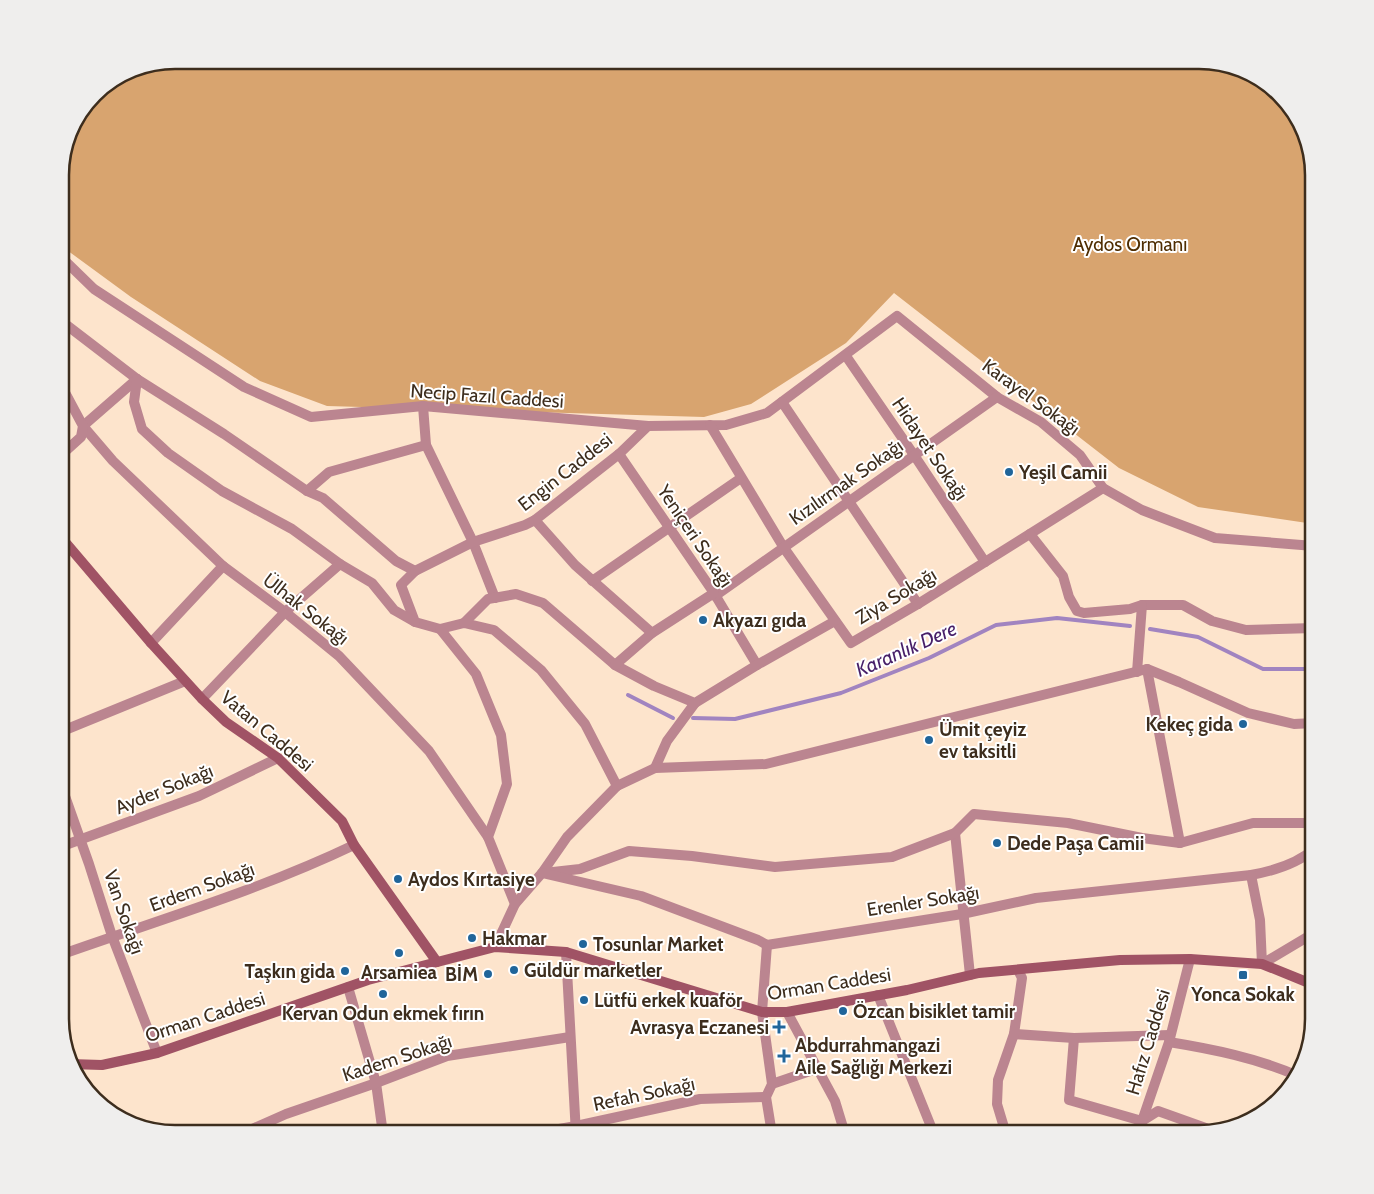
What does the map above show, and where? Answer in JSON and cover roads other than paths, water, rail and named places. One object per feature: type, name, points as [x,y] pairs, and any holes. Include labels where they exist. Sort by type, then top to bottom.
[{"type":"street","name":"Necip Fazıl Caddesi","points":[[69,265],[94,289],[244,387],[311,417],[423,406],[648,426],[726,425],[767,412],[846,356],[897,316]]},
{"type":"street","name":"Karayel Sokağı","points":[[897,316],[997,396],[1041,422],[1080,455],[1102,488],[1142,510],[1216,538],[1305,545]]},
{"type":"street","points":[[69,327],[137,379],[224,434],[307,491],[323,498],[396,561],[415,571],[401,585],[415,622]]},
{"type":"street","name":"Hidayet Sokağı","points":[[846,356],[985,562]]},
{"type":"street","points":[[69,448],[81,437],[83,426],[137,379]]},
{"type":"street","points":[[137,379],[134,402],[142,429],[168,453],[222,491],[292,529],[340,564],[372,583],[394,610],[415,622],[440,629],[464,623],[494,630],[542,670],[585,724],[617,786]]},
{"type":"street","name":"Kızılırmak Sokağı","points":[[615,665],[652,634],[784,548],[997,396]]},
{"type":"street","name":"Ülhak Sokağı","points":[[69,400],[83,426],[113,461],[223,566],[285,612],[339,656],[429,751],[488,837],[515,904]]},
{"type":"street","points":[[782,402],[918,604]]},
{"type":"street","points":[[423,406],[426,445],[473,542],[495,598]]},
{"type":"street","name":"Ziya Sokağı","points":[[710,425],[784,548],[851,643],[918,604],[1102,488]]},
{"type":"street","name":"Engin Caddesi","points":[[415,571],[473,542],[535,520],[619,454],[648,426]]},
{"type":"street","points":[[307,491],[329,472],[426,445]]},
{"type":"street","name":"Yeniçeri Sokağı","points":[[619,454],[714,595],[757,665]]},
{"type":"street","points":[[592,581],[741,478]]},
{"type":"street","points":[[535,520],[550,539],[592,581],[652,634]]},
{"type":"street","points":[[1030,534],[1063,576],[1069,597],[1077,611],[1084,613],[1130,609],[1142,605],[1183,605],[1212,621],[1246,630],[1305,628]]},
{"type":"street","name":"Vatan Caddesi","points":[[69,547],[151,643],[202,699],[226,722],[278,758],[342,821],[354,845],[437,962]]},
{"type":"street","points":[[202,699],[285,612],[340,564]]},
{"type":"street","points":[[151,643],[223,566]]},
{"type":"street","points":[[464,623],[488,599],[516,594],[543,603],[615,665],[654,686],[695,703]]},
{"type":"street","points":[[1142,605],[1142,670],[1180,843]]},
{"type":"street","points":[[655,768],[667,741],[695,703],[757,665],[835,622]]},
{"type":"street","points":[[440,629],[476,674],[501,735],[507,784],[488,837]]},
{"type":"street","points":[[495,947],[515,904],[542,873],[567,838],[617,786],[655,768],[766,764],[1142,670],[1179,682],[1248,713],[1294,724],[1305,723]]},
{"type":"street","points":[[69,728],[185,681]]},
{"type":"street","name":"Ayder Sokağı","points":[[69,844],[199,796],[278,758]]},
{"type":"street","name":"Van Sokağı","points":[[69,807],[112,936],[157,1053]]},
{"type":"street","points":[[542,873],[580,870],[629,851],[692,856],[775,867],[892,857],[955,833],[974,814],[1068,823],[1142,838],[1180,843],[1253,823],[1305,823]]},
{"type":"street","points":[[955,833],[962,914],[970,975]]},
{"type":"street","name":"Erdem Sokağı","points":[[69,952],[138,929],[309,867],[354,845]]},
{"type":"street","name":"Erenler Sokağı","points":[[767,944],[962,914],[1036,898],[1271,872],[1305,855]]},
{"type":"street","points":[[542,873],[641,896],[767,944],[762,1012],[772,1084],[766,1096],[771,1125]]},
{"type":"street","points":[[1251,875],[1260,920],[1262,964],[1305,938]]},
{"type":"street","name":"Orman Caddesi","points":[[79,1064],[102,1065],[157,1053],[368,980],[495,947],[566,952],[762,1012],[787,1012],[970,975],[1120,960],[1190,959],[1262,964],[1305,981]]},
{"type":"street","points":[[566,952],[576,1125]]},
{"type":"street","name":"Hafız Caddesi","points":[[1141,1125],[1169,1038],[1190,959]]},
{"type":"street","points":[[1003,1125],[997,1104],[998,1080],[1014,1034],[1022,978],[1018,970]]},
{"type":"street","points":[[348,987],[376,1083],[382,1125]]},
{"type":"street","points":[[878,995],[930,1125]]},
{"type":"street","points":[[787,1012],[816,1069],[835,1101],[842,1125]]},
{"type":"street","points":[[1014,1034],[1074,1038],[1169,1038],[1194,1046],[1274,1065],[1291,1073]]},
{"type":"street","name":"Kadem Sokağı","points":[[261,1125],[286,1114],[447,1056],[570,1037]]},
{"type":"street","points":[[1074,1038],[1069,1100],[1142,1120],[1158,1111],[1197,1125]]},
{"type":"street","points":[[772,1084],[816,1069]]},
{"type":"street","name":"Refah Sokağı","points":[[596,1125],[700,1099],[766,1096]]},
{"type":"waterway","name":"Karanlık Dere","points":[[693,718],[735,719],[841,693],[929,658],[996,625],[1057,618],[1130,626]]},
{"type":"waterway","name":"Karanlık Dere","points":[[1150,629],[1198,637],[1263,669],[1305,669]]},
{"type":"waterway","name":"Karanlık Dere","points":[[628,695],[673,718]]},
{"type":"place","name":"Yeşil Camii","points":[[1009,472]]},
{"type":"place","name":"Akyazı gıda","points":[[703,620]]},
{"type":"place","name":"Kekeç gida","points":[[1243,724]]},
{"type":"place","name":"Ümit çeyiz ev taksitli","points":[[929,740]]},
{"type":"place","name":"Dede Paşa Camii","points":[[997,843]]},
{"type":"place","name":"Aydos Kırtasiye","points":[[398,879]]},
{"type":"place","name":"Hakmar","points":[[472,938]]},
{"type":"place","name":"Tosunlar Market","points":[[583,944]]},
{"type":"place","name":"Arsamiea","points":[[399,953]]},
{"type":"place","name":"Güldür marketler","points":[[514,970]]},
{"type":"place","name":"Taşkın gida","points":[[345,971]]},
{"type":"place","name":"BİM","points":[[488,974]]},
{"type":"place","name":"Yonca Sokak","points":[[1243,975]]},
{"type":"place","name":"Kervan Odun ekmek fırın","points":[[383,994]]},
{"type":"place","name":"Lütfü erkek kuaför","points":[[584,1000]]},
{"type":"place","name":"Özcan bisiklet tamir","points":[[843,1011]]},
{"type":"place","name":"Avrasya Eczanesi","points":[[779,1027]]},
{"type":"place","name":"Abdurrahmangazi Aile Sağlığı Merkezi","points":[[784,1056]]},
{"type":"park label","name":"Aydos Ormanı","points":[[1130,244]]}]
